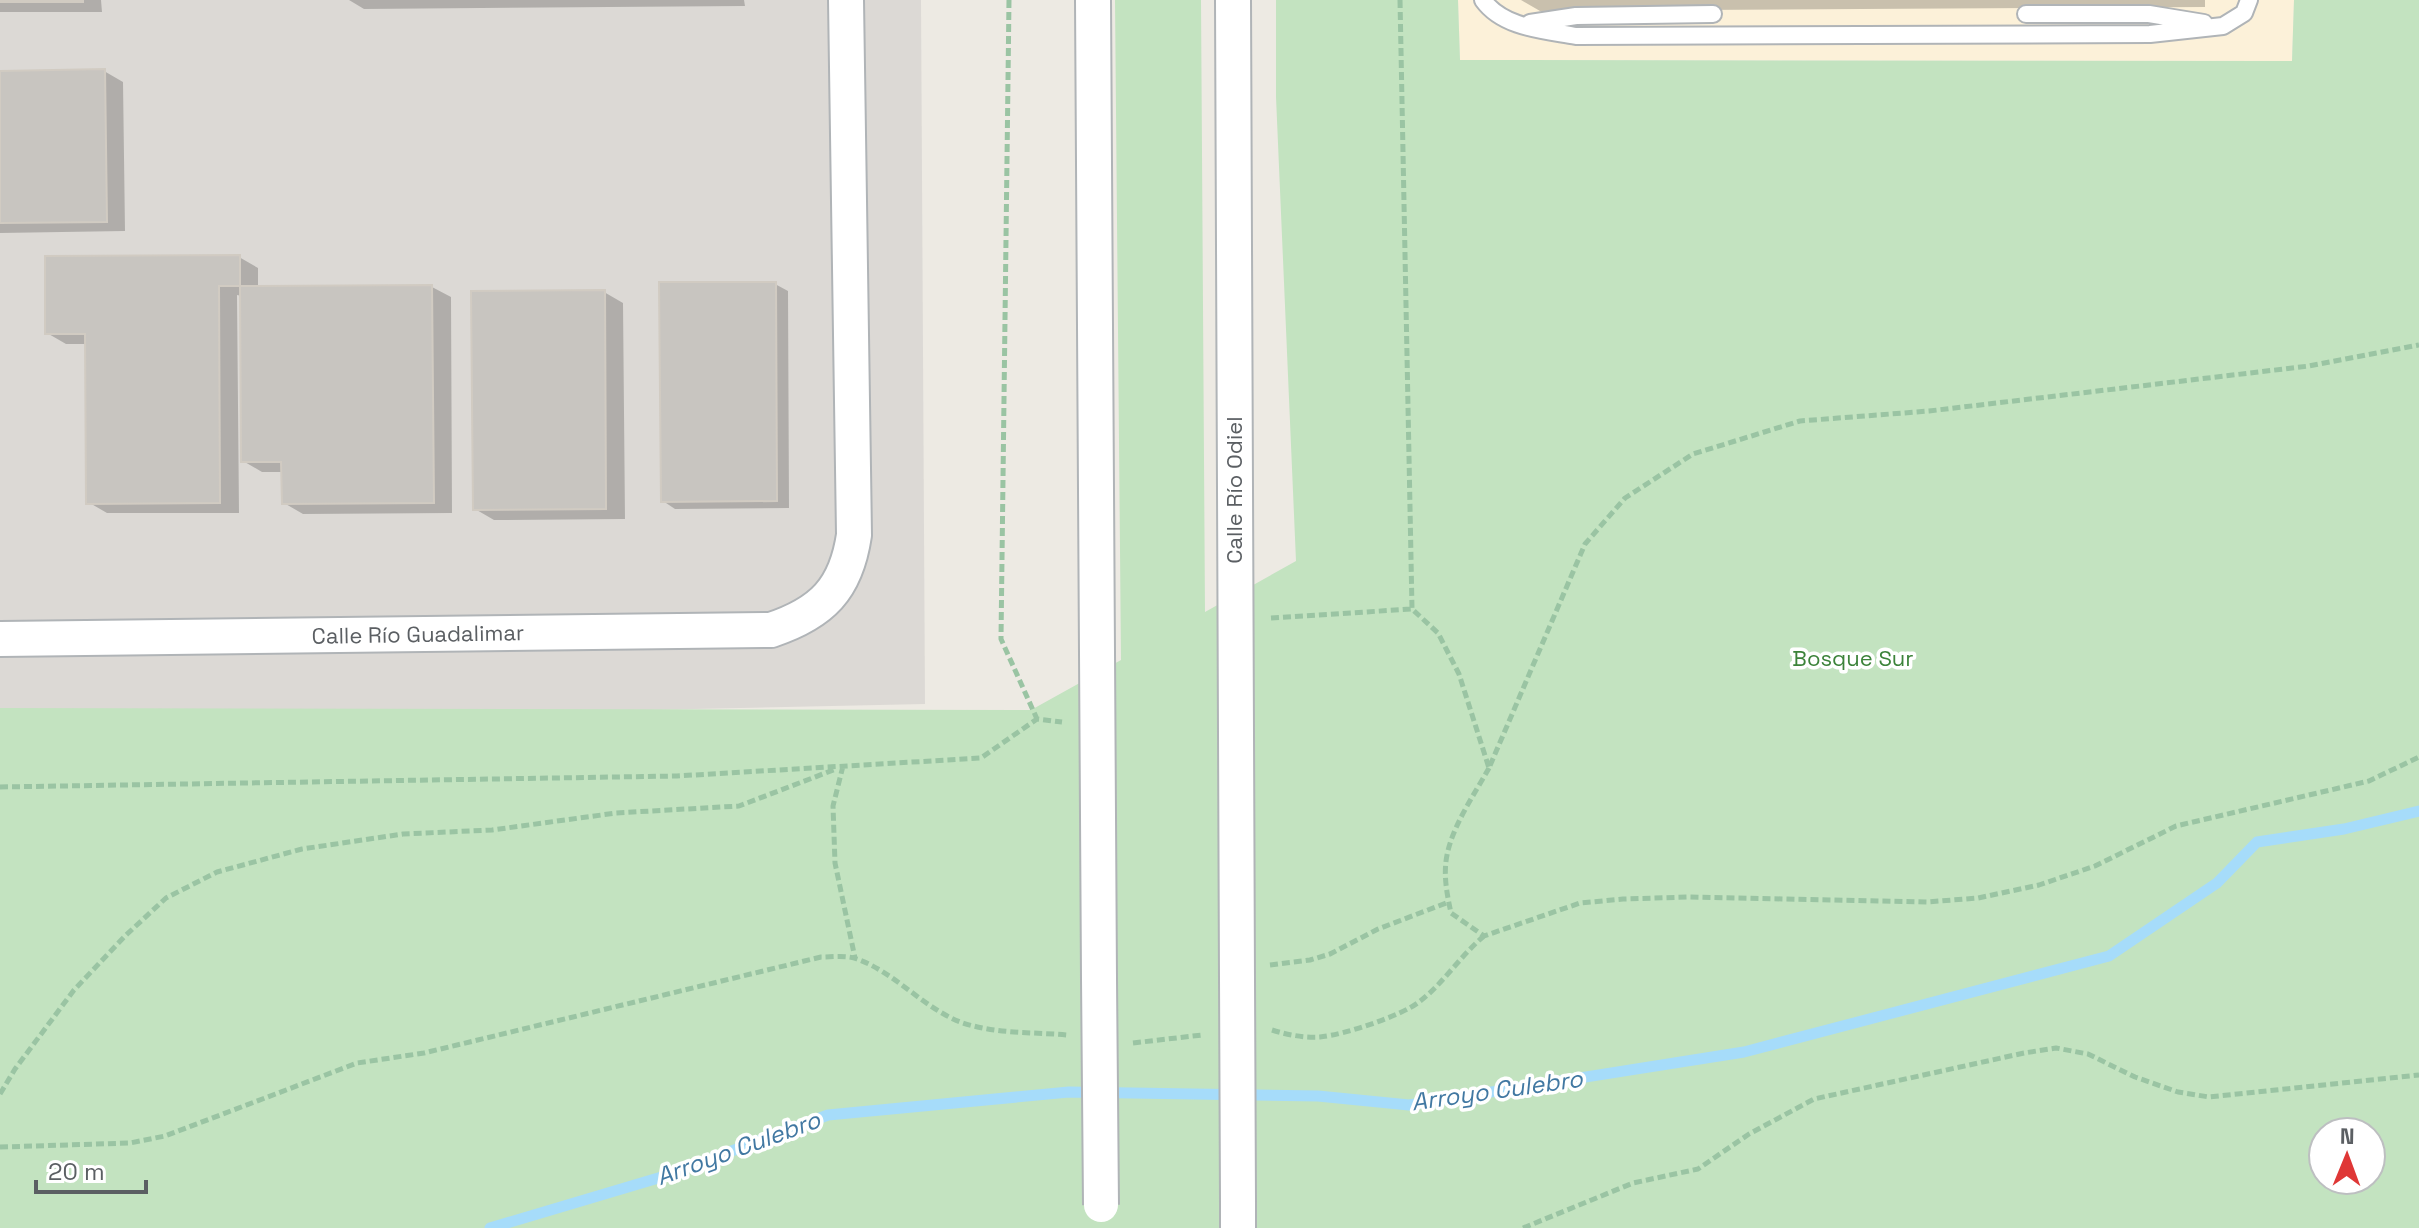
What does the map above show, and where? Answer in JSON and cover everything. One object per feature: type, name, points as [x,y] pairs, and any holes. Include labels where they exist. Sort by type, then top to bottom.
[{"type":"street","name":"Calle Río Guadalimar","points":[[0,639],[771,630],[794,622],[827,599],[841,582],[850,560],[854,535],[846,0]]},
{"type":"street","points":[[1093,0],[1101,1216]]},
{"type":"street","name":"Calle Río Odiel","points":[[1233,0],[1238,1215]]},
{"type":"lane","points":[[1483,0],[1493,13],[1521,25],[1576,36],[2150,34],[2223,26],[2244,13],[2249,0]]},
{"type":"lane","points":[[1521,25],[1576,16],[1713,14]]},
{"type":"lane","points":[[2026,14],[2149,14],[2223,26]]},
{"type":"path","points":[[1009,0],[1001,639],[1037,719]]},
{"type":"path","points":[[1400,0],[1412,609],[1438,633],[1459,674],[1489,768]]},
{"type":"path","points":[[1484,936],[1451,913],[1445,886],[1447,855],[1460,821],[1489,768],[1585,544],[1625,498],[1693,454],[1800,421],[1929,411],[2293,368],[2419,345]]},
{"type":"path","points":[[1234,621],[1412,609]]},
{"type":"path","points":[[0,787],[677,776],[981,758],[1037,719],[1099,727]]},
{"type":"path","points":[[1267,1029],[1290,1035],[1323,1037],[1390,1017],[1418,1003],[1484,936],[1580,903],[1690,897],[1927,902],[1978,898],[2039,885],[2095,866],[2176,826],[2369,781],[2419,757]]},
{"type":"path","points":[[843,766],[833,806],[835,863],[855,958]]},
{"type":"path","points":[[0,1094],[74,990],[125,936],[166,898],[217,872],[302,849],[403,834],[492,830],[616,813],[739,806],[843,766]]},
{"type":"path","points":[[1237,972],[1330,954],[1378,929],[1449,902]]},
{"type":"path","points":[[0,1147],[130,1143],[165,1136],[357,1063],[424,1053],[821,957],[855,958],[883,972],[924,1003],[963,1022],[1009,1033],[1080,1037]]},
{"type":"path","points":[[1123,1042],[1208,1035]]},
{"type":"path","points":[[1523,1228],[1633,1183],[1698,1169],[1749,1134],[1814,1099],[2024,1053],[2056,1048],[2088,1054],[2135,1077],[2178,1092],[2209,1097],[2419,1075]]},
{"type":"shaded area","points":[[0,0],[921,0],[925,704],[0,724]]},
{"type":"shaded area","points":[[1458,0],[2294,0],[2292,61],[1460,60]]},
{"type":"green space","name":"Bosque Sur","points":[[1115,0],[1201,0],[1205,612],[1296,561],[1276,97],[1276,0],[1458,0],[1460,60],[2292,61],[2294,0],[2419,0],[2419,1228],[0,1228],[0,708],[1031,710],[1121,660]]},
{"type":"building","points":[[83,0],[83,2],[0,2]]},
{"type":"building","points":[[105,69],[107,222],[0,223],[0,71]]},
{"type":"building","points":[[240,255],[240,286],[219,286],[220,503],[86,504],[85,334],[45,334],[45,256]]},
{"type":"building","points":[[659,282],[776,282],[777,501],[661,502]]},
{"type":"building","points":[[432,285],[434,503],[282,504],[281,462],[241,462],[240,286]]},
{"type":"building","points":[[605,290],[606,509],[473,510],[471,291]]},
{"type":"waterway","name":"Arroyo Culebro","points":[[490,1228],[665,1176],[828,1115],[1069,1092],[1318,1096],[1409,1105],[1744,1052],[2109,956],[2217,883],[2257,842],[2344,829],[2419,811]]}]
